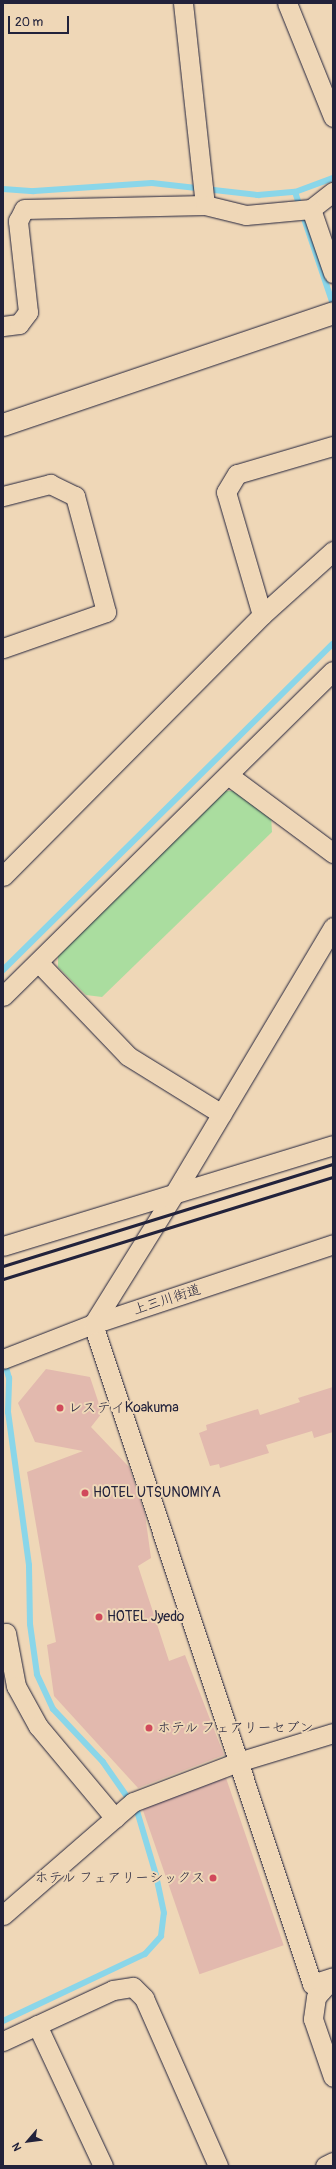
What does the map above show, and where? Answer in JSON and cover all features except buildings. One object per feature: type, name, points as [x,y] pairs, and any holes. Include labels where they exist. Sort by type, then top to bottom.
[{"type":"street","points":[[183,3],[206,205]]},
{"type":"street","points":[[287,3],[333,117]]},
{"type":"street","points":[[3,326],[19,324],[28,312],[18,221],[24,209],[206,205],[246,215],[311,209],[333,192]]},
{"type":"street","points":[[311,209],[333,273]]},
{"type":"street","points":[[3,424],[333,313]]},
{"type":"street","points":[[262,615],[226,492],[237,474],[333,446]]},
{"type":"street","points":[[3,496],[50,484],[75,496],[106,612],[3,648]]},
{"type":"street","points":[[3,876],[262,615],[333,551]]},
{"type":"street","points":[[3,996],[333,671]]},
{"type":"street","points":[[228,775],[333,853]]},
{"type":"street","points":[[333,927],[174,1194],[93,1324],[312,1984],[333,1978]]},
{"type":"street","points":[[38,962],[128,1056],[222,1114]]},
{"type":"street","points":[[3,1246],[333,1145]]},
{"type":"street","name":"上三川街道","points":[[3,1359],[93,1324],[333,1244]]},
{"type":"street","points":[[3,1634],[6,1633],[16,1686],[38,1726],[115,1818]]},
{"type":"street","points":[[3,1915],[133,1802],[238,1762],[333,1733]]},
{"type":"street","points":[[333,1978],[316,1997],[313,2019],[333,2077]]},
{"type":"street","points":[[3,2041],[113,1990],[132,1987],[144,1998],[212,2164]]},
{"type":"street","points":[[37,2025],[103,2166]]},
{"type":"street","points":[[325,2166],[333,2162]]},
{"type":"green space","points":[[223,791],[236,791],[271,815],[272,832],[102,997],[86,995],[58,967],[58,953]]},
{"type":"waterway","points":[[3,189],[34,191],[152,183],[258,195],[295,192],[333,178]]},
{"type":"waterway","points":[[295,192],[333,304]]},
{"type":"waterway","points":[[3,970],[333,644]]},
{"type":"waterway","points":[[3,2021],[145,1954],[161,1936],[164,1913],[156,1875],[137,1811],[103,1762],[53,1709],[37,1674],[30,1624],[29,1565],[8,1412],[9,1378],[4,1361]]},
{"type":"railway","points":[[3,1266],[333,1164]]},
{"type":"railway","points":[[3,1279],[333,1177]]},
{"type":"place","name":"レステイKoakuma","points":[[60,1408]]},
{"type":"place","name":"HOTEL UTSUNOMIYA","points":[[85,1493]]},
{"type":"place","name":"HOTEL Jyedo","points":[[99,1617]]},
{"type":"place","name":"ホテル フェアリーセブン","points":[[149,1728]]},
{"type":"place","name":"ホテル フェアリーシックス","points":[[213,1878]]}]
